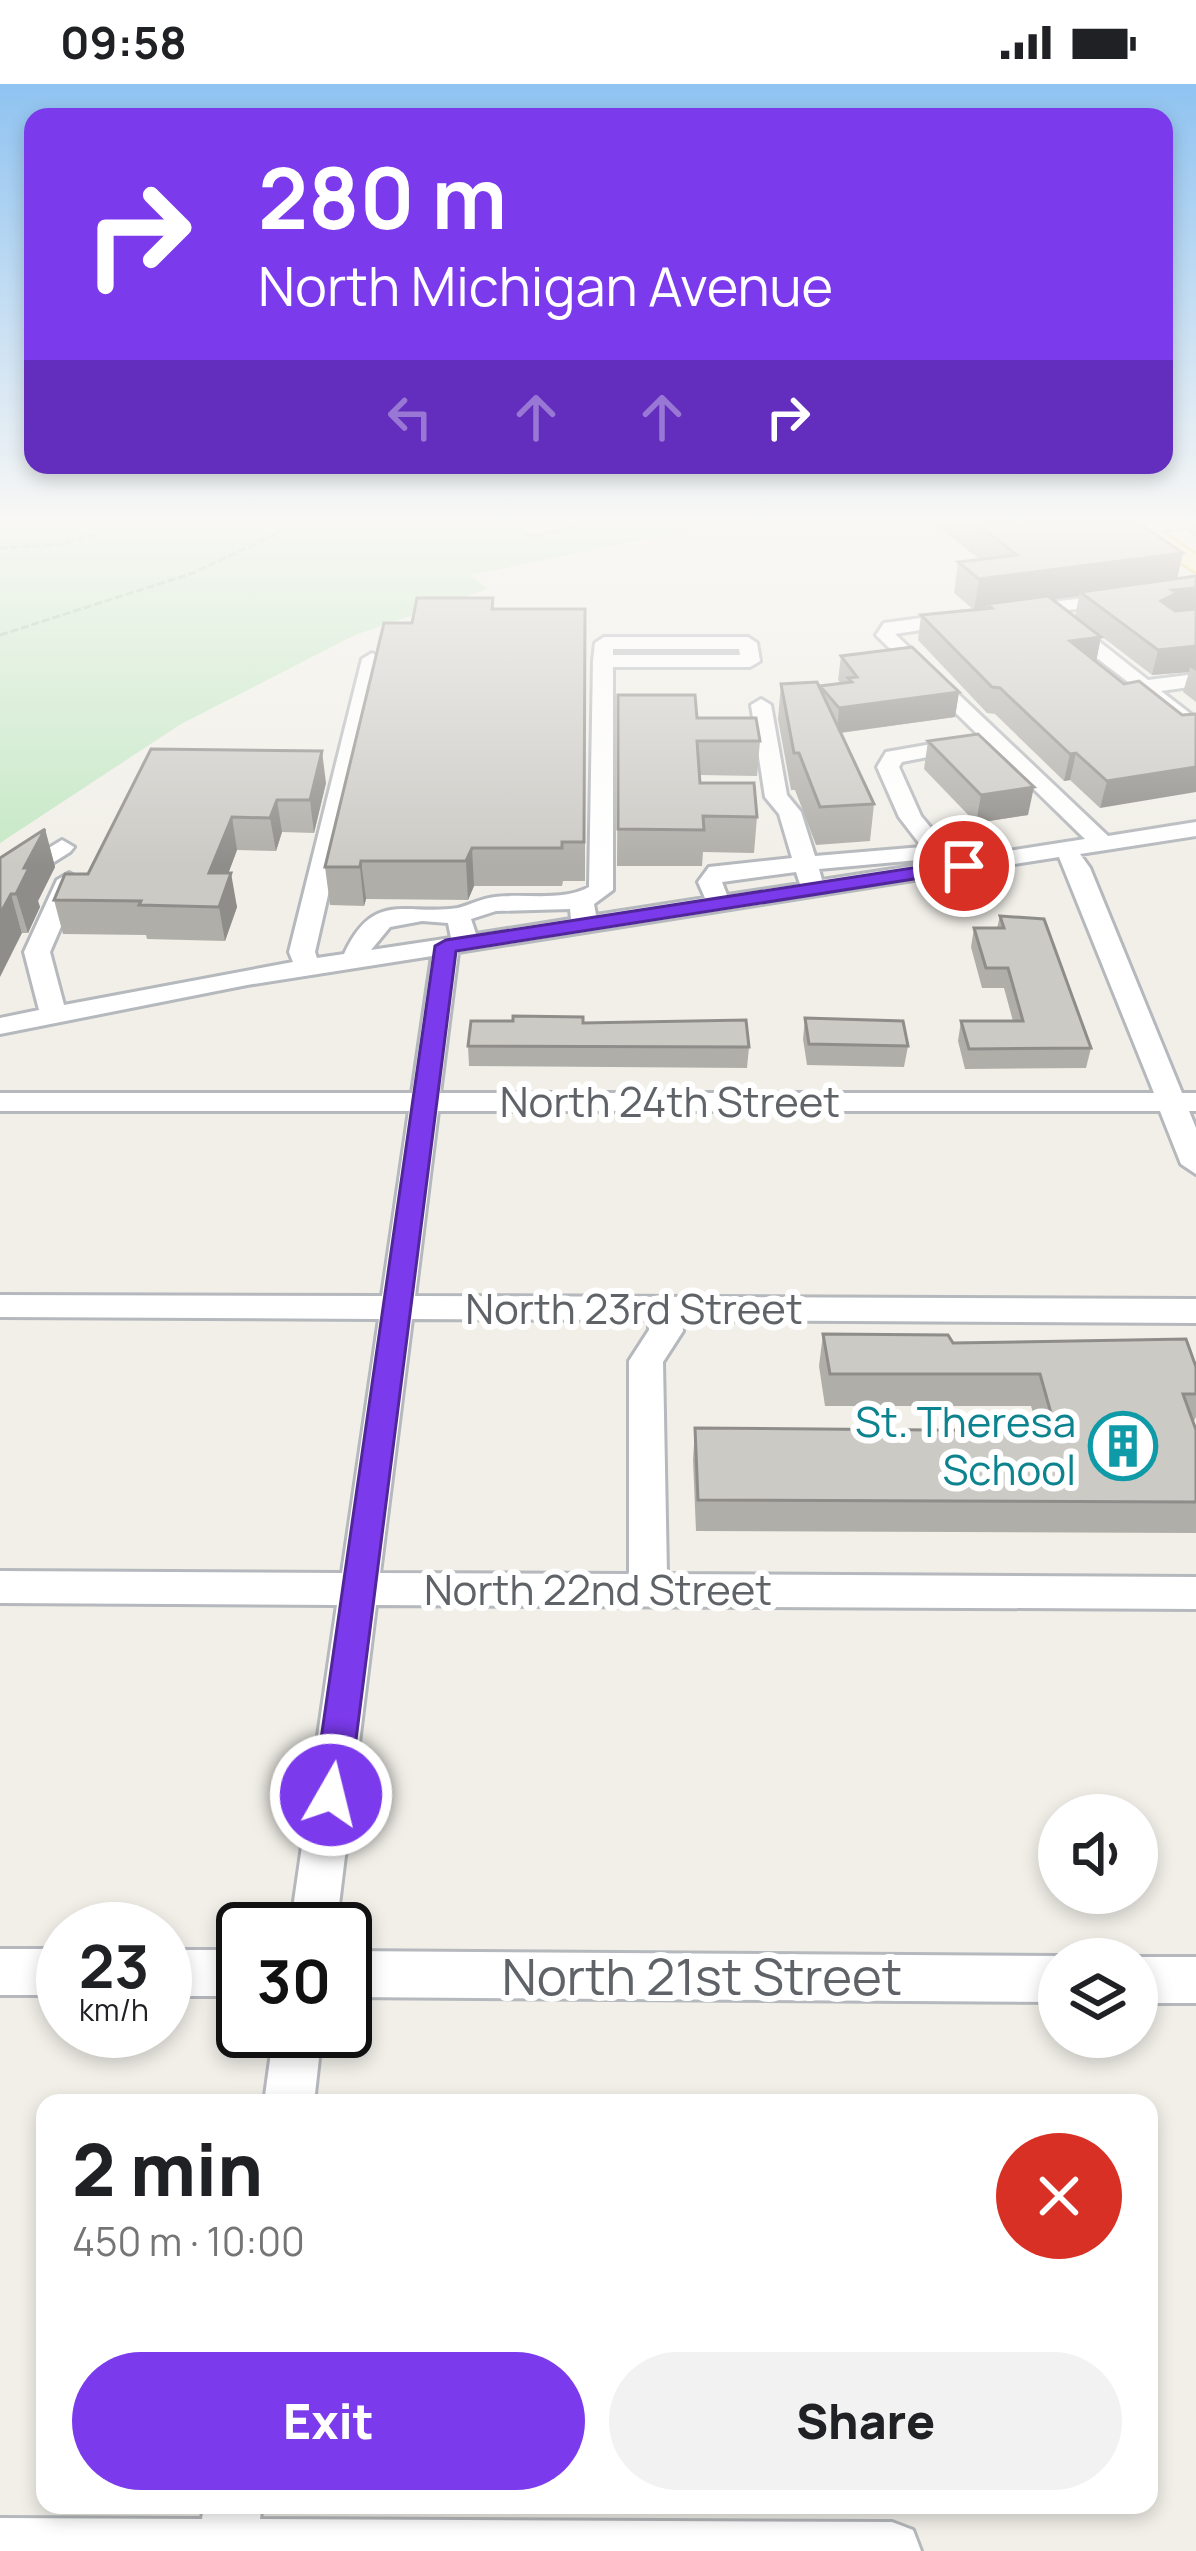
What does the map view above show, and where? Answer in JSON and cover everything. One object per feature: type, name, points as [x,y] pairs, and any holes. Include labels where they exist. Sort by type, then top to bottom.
[{"type":"street","points":[[890,636],[1103,844]]},
{"type":"street","points":[[1081,636],[1196,728]]},
{"type":"street","points":[[584,913],[601,890],[603,661],[604,643],[748,643],[750,661],[603,661]]},
{"type":"street","points":[[308,968],[302,952],[372,659]]},
{"type":"street","points":[[1144,687],[1196,680]]},
{"type":"street","points":[[761,705],[776,797],[790,812],[809,877]]},
{"type":"street","points":[[956,861],[925,839],[903,812],[888,766],[894,757],[928,748],[999,740]]},
{"type":"street","points":[[0,1026],[584,913],[719,904],[809,877],[1065,850],[1196,829]]},
{"type":"street","points":[[0,890],[62,847]]},
{"type":"street","points":[[1065,850],[1078,868],[1184,1102],[1196,1164]]},
{"type":"street","points":[[54,1014],[37,952],[69,880]]},
{"type":"street","points":[[354,960],[363,936],[378,920],[455,935]]},
{"type":"street","points":[[317,1902],[427,1102],[455,935]]},
{"type":"street","name":"North 24th Street","points":[[0,1102],[1184,1102]]},
{"type":"street","name":"North 23rd Street","points":[[0,1306],[1196,1311]]},
{"type":"street","points":[[648,1591],[646,1361],[666,1331],[664,1309]]},
{"type":"street","name":"North 22nd Street","points":[[0,1587],[1196,1594]]},
{"type":"street","points":[[0,1972],[36,1972]]},
{"type":"street","name":"North 21st Street","points":[[372,1974],[1038,1979]]},
{"type":"street","points":[[1158,1980],[1196,1980]]},
{"type":"street","points":[[290,2094],[295,2058]]},
{"type":"street","points":[[0,2547],[229,2534],[892,2551]]},
{"type":"green space","points":[[0,636],[353,636],[181,724],[0,843]]},
{"type":"building","points":[[381,636],[585,636],[584,842],[562,842],[562,848],[472,848],[466,861],[361,861],[360,867],[325,867]]},
{"type":"building","points":[[942,636],[1100,636],[1070,641],[1124,684],[1139,681],[1182,715],[1196,714],[1196,767],[1107,781],[1076,753],[1070,754],[1000,688],[992,687]]},
{"type":"building","points":[[1139,636],[1196,636],[1196,646],[1158,650]]},
{"type":"building","points":[[912,647],[959,692],[839,708],[820,686],[852,682],[848,678],[857,677],[841,656]]},
{"type":"building","points":[[817,682],[874,804],[820,807],[799,753],[794,753],[781,684]]},
{"type":"building","points":[[618,695],[695,695],[697,718],[756,718],[760,741],[697,741],[700,783],[754,783],[757,817],[703,816],[704,830],[618,829]]},
{"type":"building","points":[[978,734],[1034,787],[981,795],[928,741]]},
{"type":"building","points":[[151,749],[322,751],[310,800],[277,800],[270,818],[232,817],[209,873],[231,873],[219,907],[54,900],[65,874],[88,874]]},
{"type":"building","points":[[45,829],[16,894],[11,894],[0,914],[0,858]]},
{"type":"building","points":[[1000,916],[1044,919],[1091,1048],[969,1049],[961,1021],[1023,1021],[1008,968],[986,968],[974,928],[1004,928]]},
{"type":"building","points":[[513,1016],[583,1017],[583,1023],[746,1020],[749,1047],[468,1046],[471,1021],[513,1021]]},
{"type":"building","points":[[805,1018],[903,1021],[908,1046],[809,1044]]},
{"type":"building","points":[[823,1334],[948,1335],[953,1343],[1186,1339],[1196,1367],[1196,1394],[1183,1394],[1196,1430],[1196,1502],[698,1500],[695,1428],[1056,1431],[1040,1374],[830,1374]]},
{"type":"place","name":"St. Theresa School","points":[[1123,1446]]},
{"type":"route","points":[[331,1795],[446,946],[964,866]]}]
